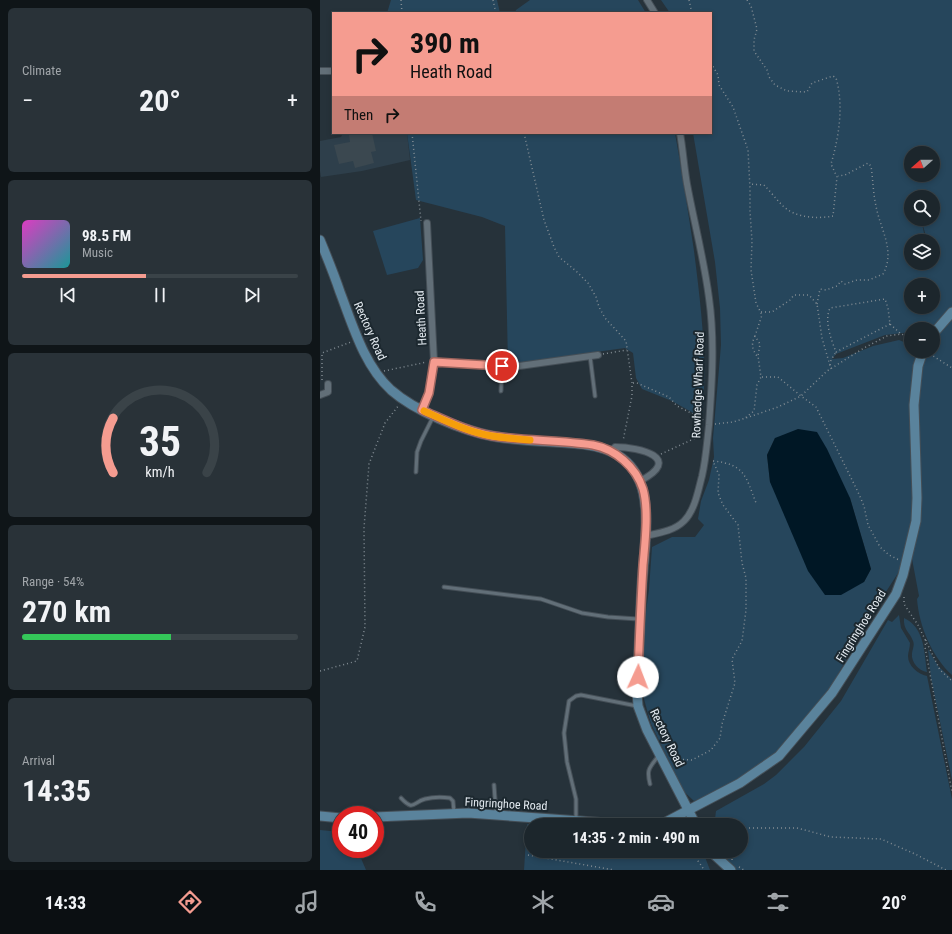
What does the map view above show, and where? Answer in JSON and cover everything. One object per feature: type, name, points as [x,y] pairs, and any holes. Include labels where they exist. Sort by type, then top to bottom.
[{"type":"street","points":[[647,0],[654,12]]},
{"type":"street","points":[[320,71],[332,71]]},
{"type":"street","name":"Rowhedge Wharf Road","points":[[645,536],[675,528],[685,520],[692,509],[697,496],[706,460],[712,355],[709,299],[695,217],[687,183],[680,134]]},
{"type":"street","name":"Heath Road","points":[[422,410],[429,393],[434,362],[427,223]]},
{"type":"street","name":"Rectory Road","points":[[320,240],[358,340],[369,363],[391,389],[403,399],[422,410],[463,428],[492,436],[594,445],[611,451],[623,459],[640,481],[646,505],[637,692],[638,706],[647,730],[693,818]]},
{"type":"street","points":[[940,326],[952,312]]},
{"type":"street","points":[[434,362],[512,367],[598,355]]},
{"type":"street","name":"Fingringhoe Road","points":[[674,818],[740,783],[779,756],[832,694],[896,594],[916,521],[917,498],[914,405],[918,366],[921,358]]},
{"type":"street","points":[[328,384],[328,392]]},
{"type":"street","points":[[320,395],[328,392]]},
{"type":"street","points":[[328,392],[333,396]]},
{"type":"street","points":[[611,451],[615,447],[622,447],[642,450],[656,456],[658,466],[655,472],[640,481]]},
{"type":"street","name":"Fingringhoe Road","points":[[384,817],[468,813],[536,818]]},
{"type":"street","points":[[320,816],[332,817]]},
{"type":"street","points":[[720,858],[731,866]]},
{"type":"lane","points":[[590,356],[595,396]]},
{"type":"lane","points":[[501,391],[502,366]]},
{"type":"lane","points":[[416,472],[419,446],[434,415]]},
{"type":"lane","points":[[444,587],[540,599],[582,613],[608,617],[640,618]]},
{"type":"lane","points":[[576,818],[576,799],[567,762],[564,733],[569,701],[576,696],[581,695],[638,706]]},
{"type":"lane","points":[[650,784],[648,774],[650,768],[660,754]]},
{"type":"lane","points":[[494,785],[496,815]]},
{"type":"lane","points":[[401,798],[406,804],[412,805],[424,799],[443,797],[450,798],[453,801],[455,814]]},
{"type":"path","points":[[401,0],[402,12]]},
{"type":"path","points":[[493,0],[496,12]]},
{"type":"path","points":[[689,0],[692,12]]},
{"type":"path","points":[[747,0],[751,6],[757,29],[754,40],[754,51],[775,85],[787,91],[807,92],[812,83],[833,76],[836,78],[838,87],[839,117],[837,145],[831,164],[837,177],[833,216],[824,218],[809,217],[792,212],[784,207],[764,184],[750,184]]},
{"type":"path","points":[[712,65],[718,74],[720,85],[733,107],[748,150],[752,270],[756,304],[762,315],[752,343],[753,351],[758,358]]},
{"type":"path","points":[[412,134],[422,223],[427,223]]},
{"type":"path","points":[[524,134],[544,220],[554,247],[559,257],[576,270],[588,283],[606,318],[626,341],[632,383],[632,396],[622,447]]},
{"type":"path","points":[[830,368],[822,338],[817,304],[820,289],[826,290],[837,286],[841,281],[845,284],[857,280],[869,280],[883,274],[887,268],[887,242],[876,206],[871,166],[868,163],[845,175],[837,177]]},
{"type":"path","points":[[760,312],[772,312],[790,300],[794,294],[809,295],[817,304]]},
{"type":"path","points":[[836,352],[829,331],[828,312],[830,308],[885,298],[890,324],[901,334]]},
{"type":"path","points":[[830,368],[831,360],[836,352],[890,324]]},
{"type":"path","points":[[632,383],[669,397],[677,406],[709,422],[733,422],[778,407],[801,396],[830,368],[887,336],[904,335]]},
{"type":"path","points":[[744,419],[754,411],[757,385],[761,377],[758,358],[760,344],[755,336]]},
{"type":"path","points":[[328,384],[322,381],[322,353],[358,340]]},
{"type":"path","points":[[598,355],[628,350]]},
{"type":"path","points":[[937,358],[952,368]]},
{"type":"path","points":[[376,372],[434,362]]},
{"type":"path","points":[[761,377],[778,377],[816,407],[858,492],[864,506],[868,525],[880,547],[888,555],[906,562]]},
{"type":"path","points":[[320,671],[357,661],[366,626],[364,528],[369,464],[385,423],[403,399]]},
{"type":"path","points":[[699,416],[709,422]]},
{"type":"path","points":[[656,456],[700,436],[699,416]]},
{"type":"path","points":[[706,460],[730,463],[740,470],[744,474],[756,503]]},
{"type":"path","points":[[667,768],[676,759],[692,760],[711,750],[720,738],[722,724],[735,683],[732,659],[742,641],[746,610],[746,578],[742,564],[738,525],[723,506],[718,493],[719,475],[713,461]]},
{"type":"path","points":[[905,592],[904,604],[918,625],[940,670],[952,681]]},
{"type":"path","points":[[926,640],[925,647],[932,692],[952,792]]},
{"type":"path","points":[[748,828],[797,828],[831,838],[881,840],[915,854],[946,870]]},
{"type":"path","points":[[545,858],[614,870]]},
{"type":"path","points":[[696,858],[704,870]]},
{"type":"shaded area","points":[[391,0],[497,0],[500,12],[387,12]]},
{"type":"shaded area","points":[[530,0],[638,0],[645,12],[515,12]]},
{"type":"shaded area","points":[[661,0],[952,0],[952,675],[938,659],[920,620],[917,599],[919,596],[909,543],[900,570],[871,615],[832,685],[799,729],[762,767],[729,789],[694,801],[677,785],[671,766],[651,724],[642,692],[642,643],[649,589],[652,547],[672,537],[695,537],[704,525],[698,519],[701,501],[709,480],[714,457],[713,438],[721,345],[720,308],[715,262],[693,134],[712,134],[712,12],[669,12]],"holes":[[[904,190],[940,190],[940,226],[923,226],[925,234],[940,234],[940,270],[904,270],[904,234],[924,234],[922,226],[904,226]],[[775,438],[850,498],[871,569],[864,582],[770,482],[767,455]]]},
{"type":"shaded area","points":[[342,134],[407,134],[410,160],[362,171],[321,177],[320,141],[341,137]]},
{"type":"shaded area","points":[[407,134],[675,134],[694,251],[703,334],[704,397],[702,418],[672,401],[642,389],[636,378],[633,353],[625,348],[508,364],[505,226],[482,217],[416,200]]},
{"type":"shaded area","points":[[420,218],[423,260],[418,268],[387,275],[373,231]]},
{"type":"shaded area","points":[[798,429],[817,432],[827,449],[850,498],[871,569],[864,582],[841,595],[825,595],[808,571],[770,482],[767,455],[775,438]]},
{"type":"shaded area","points":[[899,615],[901,628],[910,643],[908,660],[917,671],[927,676],[952,799],[952,870],[736,870],[726,858],[748,858],[748,818],[715,818],[716,811],[764,784],[776,775],[804,747],[841,701],[888,620],[892,622]]},
{"type":"shaded area","points":[[904,618],[911,622],[920,634],[924,649],[927,672],[918,668],[914,663],[912,654],[914,643],[906,628]]},
{"type":"shaded area","points":[[928,649],[938,666],[952,679],[952,780],[931,678]]},
{"type":"shaded area","points":[[320,830],[332,831],[332,858],[361,858],[366,870],[320,870]]},
{"type":"shaded area","points":[[525,858],[705,858],[710,870],[524,870]]},
{"type":"building","points":[[372,134],[376,151],[371,152],[374,163],[355,168],[353,161],[339,164],[334,145],[350,142],[349,135]]},
{"type":"slow traffic","points":[[424,411],[463,428],[477,432],[492,436],[530,440]]},
{"type":"route","points":[[502,366],[434,362],[429,393],[422,410],[463,428],[492,436],[594,445],[611,451],[623,459],[632,469],[640,481],[646,505],[638,677]]}]
